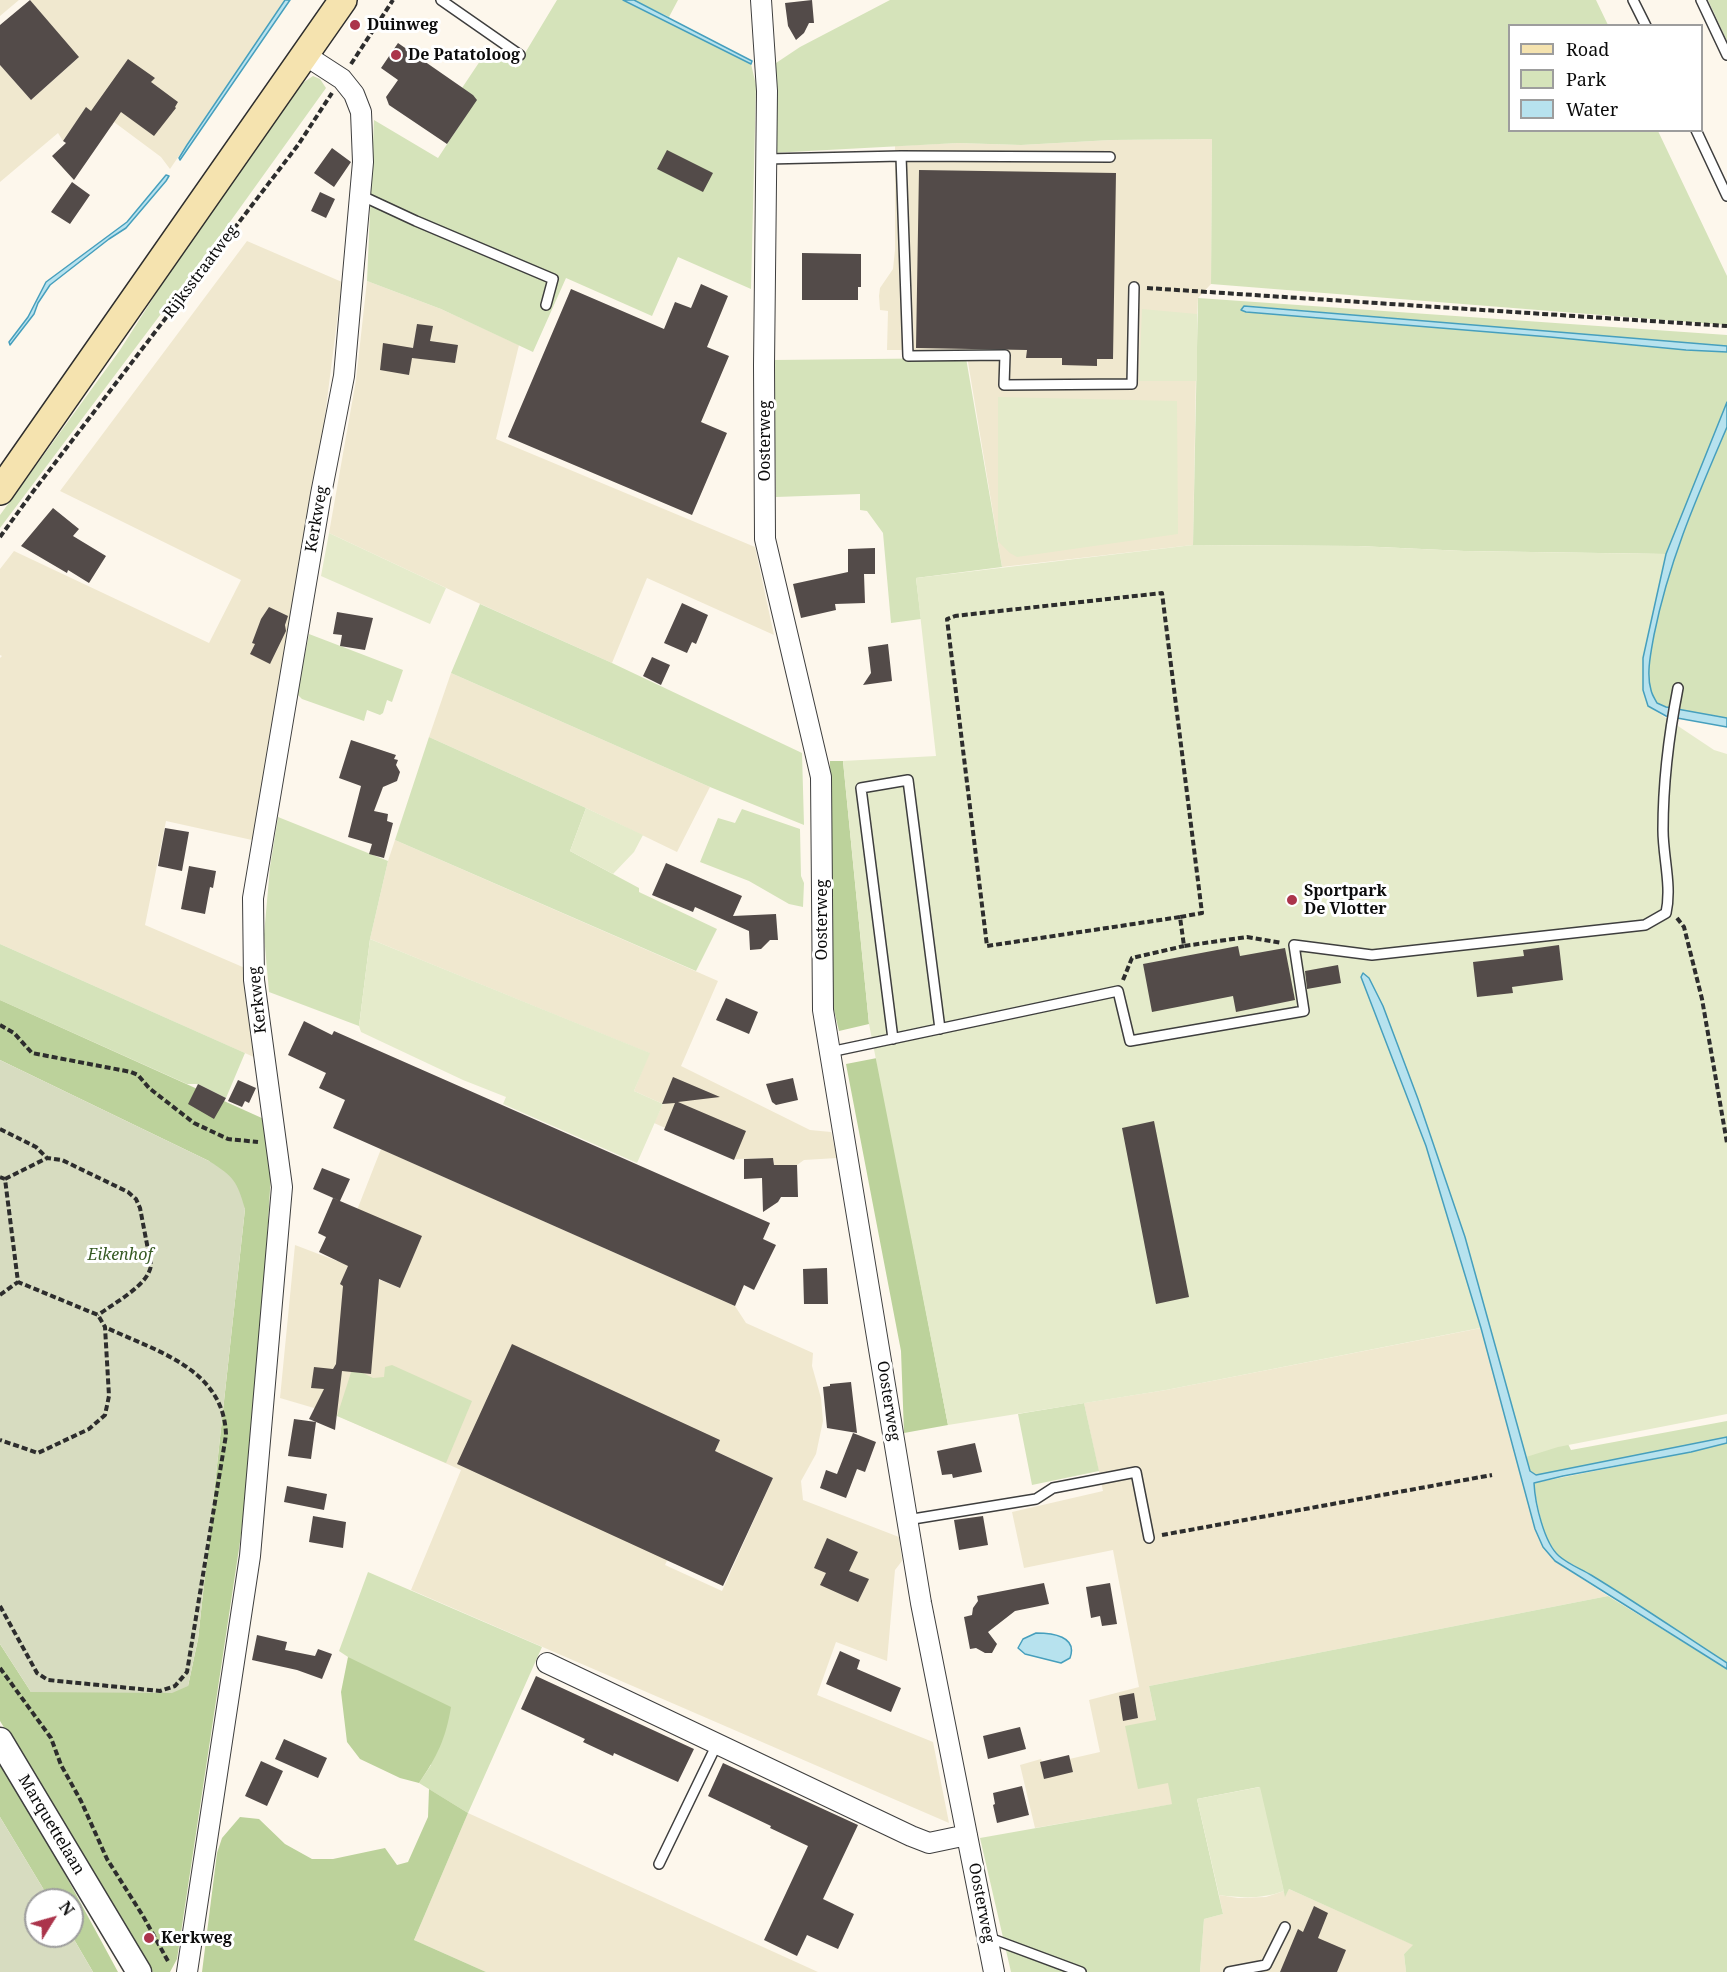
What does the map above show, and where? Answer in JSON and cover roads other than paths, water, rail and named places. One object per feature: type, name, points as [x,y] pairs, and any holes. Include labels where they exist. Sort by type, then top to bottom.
[{"type":"main road","points":[[0,491],[343,0]]},
{"type":"street","name":"Oosterweg","points":[[761,0],[767,91],[764,354],[765,539],[821,777],[823,1010],[921,1603],[994,1972]]},
{"type":"street","name":"Kerkweg","points":[[187,1972],[250,1556],[282,1187],[254,980],[253,898],[321,494],[344,376],[363,162],[361,112],[354,94],[342,79],[305,55]]},
{"type":"street","points":[[547,1664],[929,1843],[967,1835]]},
{"type":"street","name":"Marquettelaan","points":[[0,1740],[139,1972]]},
{"type":"lane","points":[[441,0],[520,55]]},
{"type":"lane","points":[[1633,0],[1645,24]]},
{"type":"lane","points":[[1701,0],[1727,56]]},
{"type":"lane","points":[[1697,132],[1727,196]]},
{"type":"lane","points":[[901,156],[908,356],[1005,356],[1004,385],[1132,384],[1134,287]]},
{"type":"lane","points":[[766,159],[901,156],[1110,157]]},
{"type":"lane","points":[[360,195],[553,279],[546,304]]},
{"type":"lane","points":[[830,1052],[1118,991],[1130,1041],[1304,1011],[1294,945],[1372,955],[1645,925],[1666,912],[1667,906],[1663,830],[1670,735],[1678,688]]},
{"type":"lane","points":[[893,1039],[861,789],[908,780],[940,1029]]},
{"type":"lane","points":[[907,1520],[1036,1499],[1053,1488],[1136,1473],[1149,1538]]},
{"type":"lane","points":[[659,1864],[717,1744]]},
{"type":"lane","points":[[1229,1972],[1266,1965],[1285,1927]]},
{"type":"lane","points":[[987,1937],[1081,1972]]},
{"type":"water","points":[[285,0],[290,0],[180,160],[187,145]]},
{"type":"water","points":[[623,0],[634,0],[752,61],[751,64]]},
{"type":"water","points":[[166,175],[169,176],[166,181],[126,228],[50,285],[38,303],[34,314],[10,345],[9,342],[28,317],[46,282],[127,222]]},
{"type":"water","points":[[1244,306],[1727,346],[1727,352],[1246,312],[1241,310]]},
{"type":"water","points":[[1727,402],[1727,427],[1676,555],[1660,607],[1649,677],[1651,692],[1657,703],[1666,707],[1727,718],[1727,727],[1666,716],[1648,706],[1643,690],[1643,658],[1666,554]]},
{"type":"water","points":[[1363,973],[1369,978],[1383,1006],[1418,1099],[1465,1237],[1530,1471],[1536,1475],[1727,1437],[1727,1443],[1691,1452],[1534,1483],[1538,1511],[1545,1532],[1559,1556],[1727,1663],[1727,1669],[1555,1561],[1543,1547],[1535,1529],[1481,1328],[1426,1146],[1361,977]]},
{"type":"water","points":[[1036,1633],[1056,1635],[1067,1640],[1071,1651],[1070,1658],[1061,1663],[1025,1654],[1018,1648],[1023,1639]]},
{"type":"place","name":"Duinweg","points":[[355,25]]},
{"type":"place","name":"De Patatoloog","points":[[396,55]]},
{"type":"place","name":"Sportpark De Vlotter","points":[[1292,900]]},
{"type":"place","name":"Kerkweg","points":[[149,1938]]},
{"type":"park label","name":"Eikenhof","points":[[120,1255]]}]
